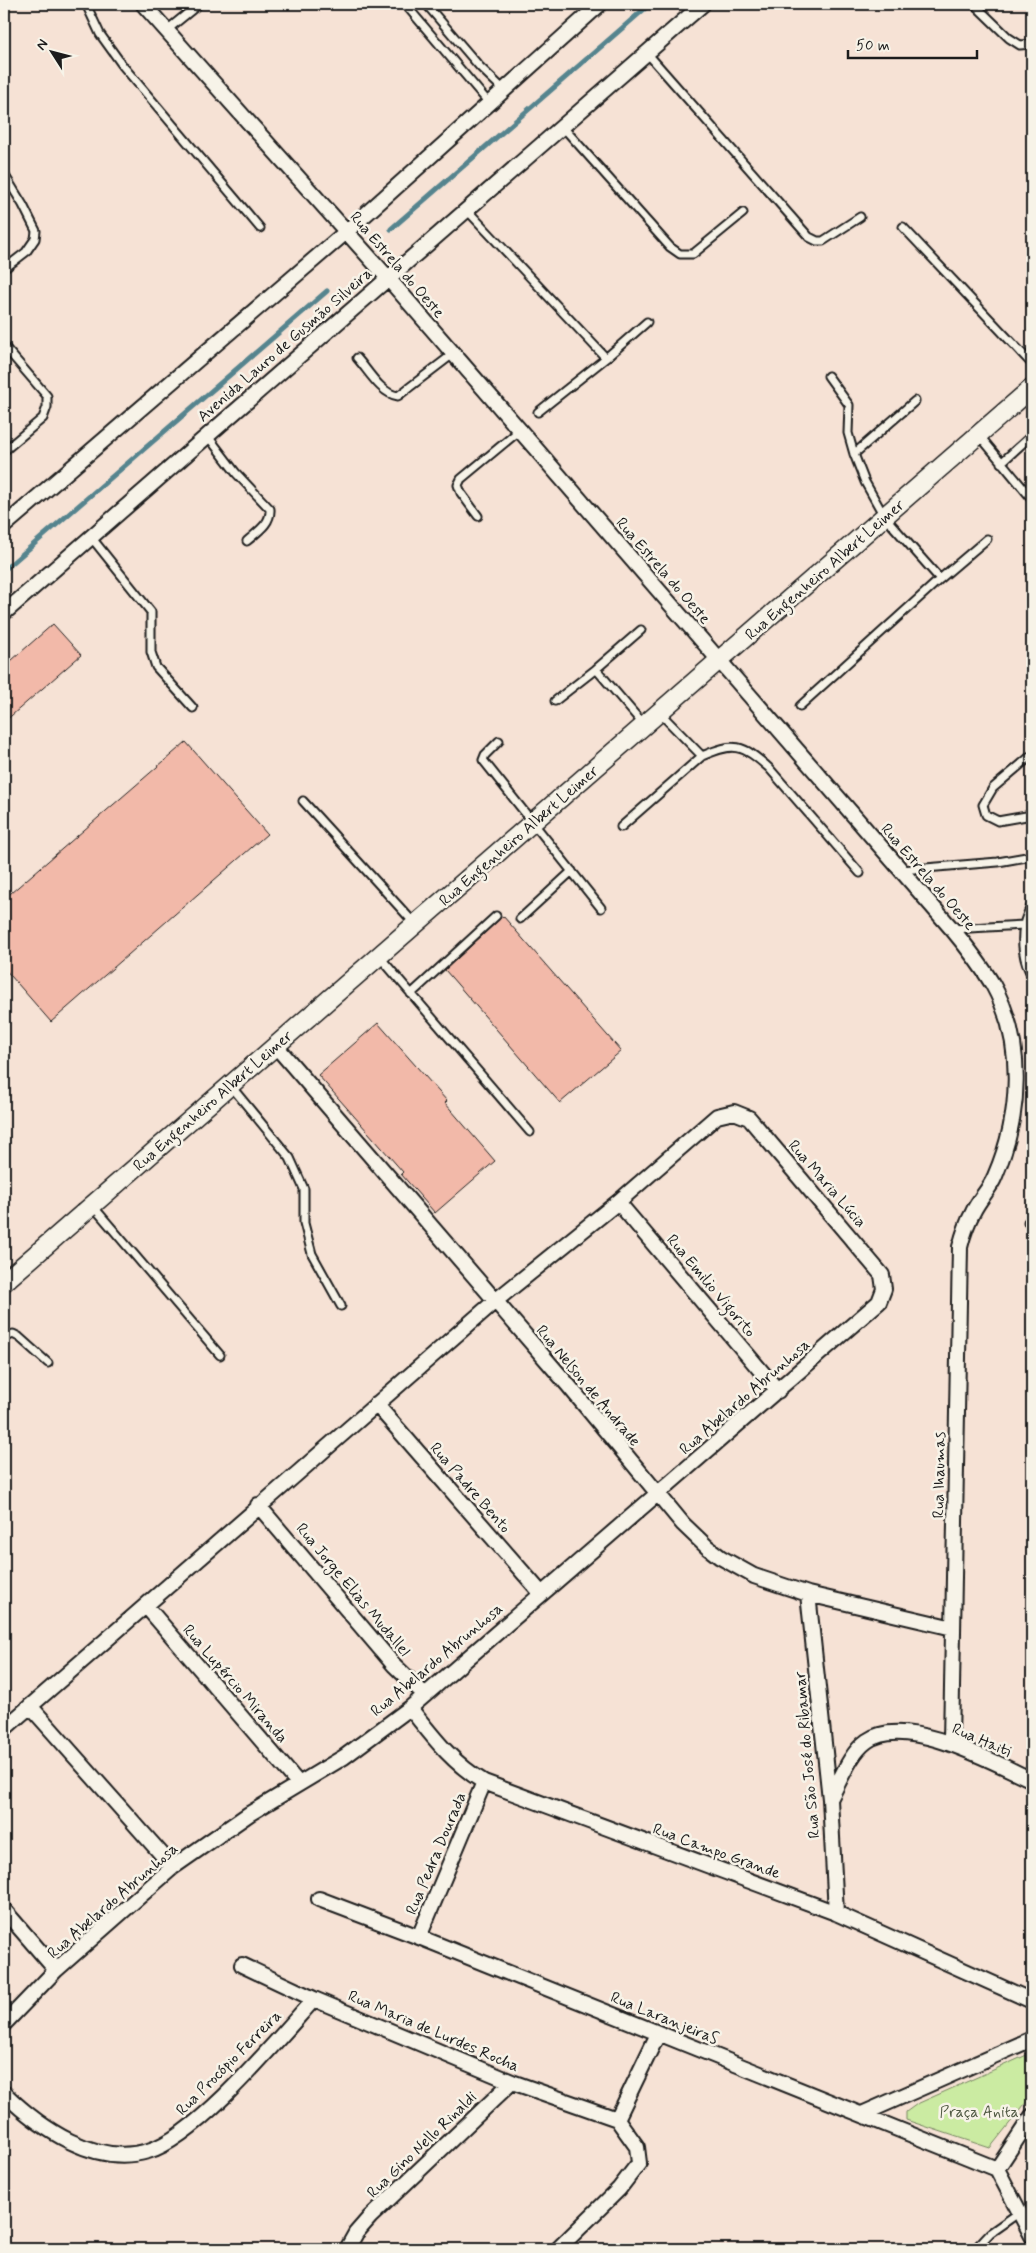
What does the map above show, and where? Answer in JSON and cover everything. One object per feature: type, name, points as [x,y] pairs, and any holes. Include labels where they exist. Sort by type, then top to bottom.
[{"type":"street","name":"Rua Estrela do Oeste","points":[[143,4],[387,277],[977,959],[994,986],[1005,1013],[1014,1049],[1017,1079],[1014,1111],[1008,1142],[994,1178],[973,1212]]},
{"type":"street","points":[[4,526],[346,232],[600,4]]},
{"type":"street","name":"Avenida Lauro de Gusmão Silveira","points":[[4,612],[703,4]]},
{"type":"street","name":"Rua Engenheiro Albert Leimer","points":[[4,1282],[1032,388]]},
{"type":"street","name":"Rua Nelson de Andrade","points":[[276,1045],[494,1302],[568,1385],[657,1494],[695,1537],[720,1557],[754,1576],[808,1594],[952,1628]]},
{"type":"street","name":"Rua Maria Lúcia","points":[[618,1202],[717,1116],[734,1112],[749,1118],[882,1275],[884,1289],[879,1302]]},
{"type":"street","points":[[4,1728],[146,1606],[258,1505],[494,1302],[618,1202]]},
{"type":"street","name":"Rua Emilio Vigorito","points":[[618,1202],[778,1391]]},
{"type":"street","name":"Rua Ihaumas","points":[[950,1742],[959,1259],[962,1239],[973,1212]]},
{"type":"street","name":"Rua Abelardo Abrunhosa","points":[[4,2024],[56,1970],[173,1867],[249,1814],[344,1758],[410,1708],[879,1302]]},
{"type":"street","name":"Rua Padre Bento","points":[[376,1404],[541,1593]]},
{"type":"street","name":"Rua Jorge Elias Mudallel","points":[[258,1505],[394,1665],[424,1694]]},
{"type":"street","name":"Rua São José do Ribamar","points":[[808,1594],[830,1799],[836,1913]]},
{"type":"street","name":"Rua Lupércio Miranda","points":[[146,1606],[299,1784]]},
{"type":"street","points":[[30,1706],[173,1867]]},
{"type":"street","name":"Rua Campo Grande","points":[[410,1708],[446,1753],[458,1765],[484,1782],[836,1913],[1032,2000]]},
{"type":"street","name":"Rua Haiti","points":[[830,1799],[857,1752],[865,1742],[885,1732],[950,1742],[1032,1780]]},
{"type":"street","name":"Rua Pedra Dourada","points":[[418,1937],[484,1782]]},
{"type":"street","name":"Rua LaranjeiraS","points":[[319,1899],[997,2169]]},
{"type":"street","points":[[4,1910],[56,1970]]},
{"type":"street","name":"Rua Maria de Lurdes Rocha","points":[[242,1965],[314,1999],[512,2082],[616,2119]]},
{"type":"street","name":"Rua Procópio Ferreira","points":[[4,2093],[44,2127],[75,2144],[100,2152],[128,2155],[148,2151],[167,2143],[211,2108],[314,1999]]},
{"type":"street","points":[[558,2249],[619,2188],[639,2163],[637,2147],[616,2119],[658,2034]]},
{"type":"street","points":[[862,2114],[1032,2039]]},
{"type":"street","name":"Rua Gino Nello Rinaldi","points":[[347,2249],[356,2233],[370,2217],[512,2082]]},
{"type":"street","points":[[1032,2116],[997,2169],[1032,2236]]},
{"type":"lane","points":[[86,4],[100,34],[123,66],[260,228]]},
{"type":"lane","points":[[167,30],[199,4]]},
{"type":"lane","points":[[405,4],[489,104]]},
{"type":"lane","points":[[426,4],[480,67],[504,90]]},
{"type":"lane","points":[[974,4],[1009,38],[1020,45],[1032,44]]},
{"type":"lane","points":[[646,52],[808,237],[817,242],[823,240],[860,217]]},
{"type":"lane","points":[[562,126],[670,247],[680,254],[693,254],[743,213]]},
{"type":"lane","points":[[4,174],[36,231],[35,239],[26,252],[4,269]]},
{"type":"lane","points":[[466,209],[606,358]]},
{"type":"lane","points":[[904,227],[1032,364]]},
{"type":"lane","points":[[538,412],[606,358],[647,322]]},
{"type":"lane","points":[[4,346],[47,396],[47,407],[43,418],[4,451]]},
{"type":"lane","points":[[357,358],[385,391],[391,395],[398,396],[453,354]]},
{"type":"lane","points":[[828,376],[849,405],[848,433],[865,482],[884,516],[940,579]]},
{"type":"lane","points":[[854,454],[915,401]]},
{"type":"lane","points":[[478,516],[460,493],[458,485],[462,479],[520,431]]},
{"type":"lane","points":[[978,434],[1032,499]]},
{"type":"lane","points":[[207,435],[236,473],[270,509],[271,516],[267,524],[247,541]]},
{"type":"lane","points":[[1001,463],[1032,435]]},
{"type":"lane","points":[[90,537],[151,612],[151,652],[156,666],[193,708]]},
{"type":"lane","points":[[800,706],[987,539]]},
{"type":"lane","points":[[555,701],[641,630]]},
{"type":"lane","points":[[596,669],[644,725]]},
{"type":"lane","points":[[659,712],[702,756]]},
{"type":"lane","points":[[499,741],[485,755],[483,760],[601,908]]},
{"type":"lane","points":[[620,827],[702,756],[724,746],[742,748],[755,755],[769,768],[860,873]]},
{"type":"lane","points":[[1032,755],[993,788],[984,805],[986,815],[998,821],[1032,814]]},
{"type":"lane","points":[[303,801],[415,924]]},
{"type":"lane","points":[[900,870],[998,862],[1032,856]]},
{"type":"lane","points":[[520,919],[572,871]]},
{"type":"lane","points":[[1032,903],[1024,925],[1024,953],[1028,970],[1032,975]]},
{"type":"lane","points":[[411,994],[496,916]]},
{"type":"lane","points":[[952,929],[1024,925]]},
{"type":"lane","points":[[379,956],[530,1132]]},
{"type":"lane","points":[[230,1085],[290,1158],[304,1189],[304,1223],[312,1254],[341,1306]]},
{"type":"lane","points":[[92,1205],[220,1355]]},
{"type":"lane","points":[[4,1338],[13,1334],[19,1337],[48,1363]]},
{"type":"lane","points":[[975,2249],[990,2233],[1020,2212]]},
{"type":"green space","name":"Praça Anita","points":[[1032,2054],[1032,2095],[990,2148],[906,2120],[906,2112],[917,2104]]},
{"type":"building","points":[[53,624],[81,655],[4,722],[4,667]]},
{"type":"building","points":[[186,742],[267,834],[51,1022],[4,968],[4,899]]},
{"type":"building","points":[[503,916],[621,1051],[560,1103],[445,970]]},
{"type":"building","points":[[378,1023],[447,1101],[445,1103],[495,1161],[435,1213],[401,1174],[403,1172],[318,1075]]},
{"type":"waterway","points":[[391,229],[650,4]]},
{"type":"waterway","points":[[4,570],[327,291]]}]
